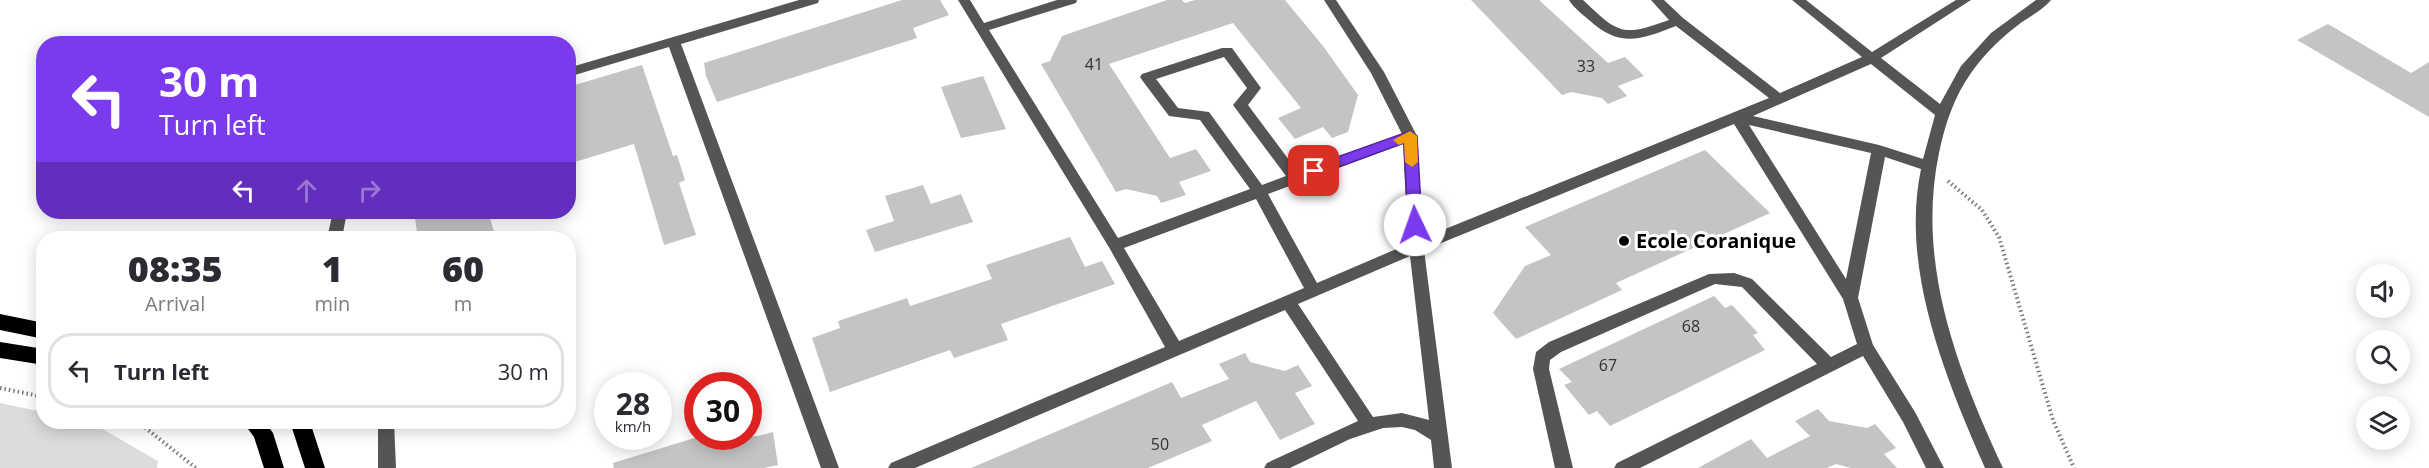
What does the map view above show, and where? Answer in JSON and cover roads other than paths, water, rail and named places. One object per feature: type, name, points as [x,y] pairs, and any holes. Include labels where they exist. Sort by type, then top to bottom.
[{"type":"highway","points":[[0,322],[36,329]]},
{"type":"highway","points":[[0,350],[36,356]]},
{"type":"highway","points":[[260,429],[264,433],[274,468]]},
{"type":"highway","points":[[302,429],[315,468]]},
{"type":"street","points":[[576,71],[813,0]]},
{"type":"street","points":[[964,0],[1115,245],[1176,351]]},
{"type":"street","points":[[981,28],[1071,0]]},
{"type":"street","points":[[1330,0],[1377,72],[1410,136],[1416,247],[1443,468]]},
{"type":"street","points":[[1575,0],[1608,32],[1618,36],[1633,37],[1678,21]]},
{"type":"street","points":[[1657,0],[1678,21],[1779,98]]},
{"type":"street","points":[[1798,0],[1942,114]]},
{"type":"street","points":[[897,468],[1416,247],[1737,117],[1872,58],[1965,0]]},
{"type":"street","points":[[1994,468],[1963,399],[1939,328],[1925,254],[1927,166],[1942,114],[1959,79],[1979,52],[2002,30],[2045,0]]},
{"type":"street","points":[[673,41],[830,468]]},
{"type":"street","points":[[1294,178],[1240,105],[1254,88],[1227,51],[1148,77],[1174,113],[1204,115],[1259,191],[1314,292]]},
{"type":"street","points":[[1737,117],[1879,150],[1927,166]]},
{"type":"street","points":[[1737,117],[1850,298],[1866,348],[1909,417],[1935,468]]},
{"type":"street","points":[[1115,245],[1410,136]]},
{"type":"street","points":[[1850,298],[1879,150]]},
{"type":"street","points":[[1564,468],[1541,369],[1542,357],[1555,347],[1714,278],[1734,279],[1747,283],[1828,365]]},
{"type":"street","points":[[1288,303],[1369,424]]},
{"type":"street","points":[[1623,468],[1866,348]]},
{"type":"street","points":[[1273,468],[1369,424],[1390,420],[1418,423],[1438,435]]},
{"type":"street","points":[[386,429],[387,468]]},
{"type":"place","name":"Ecole Coranique","points":[[1624,241]]}]
